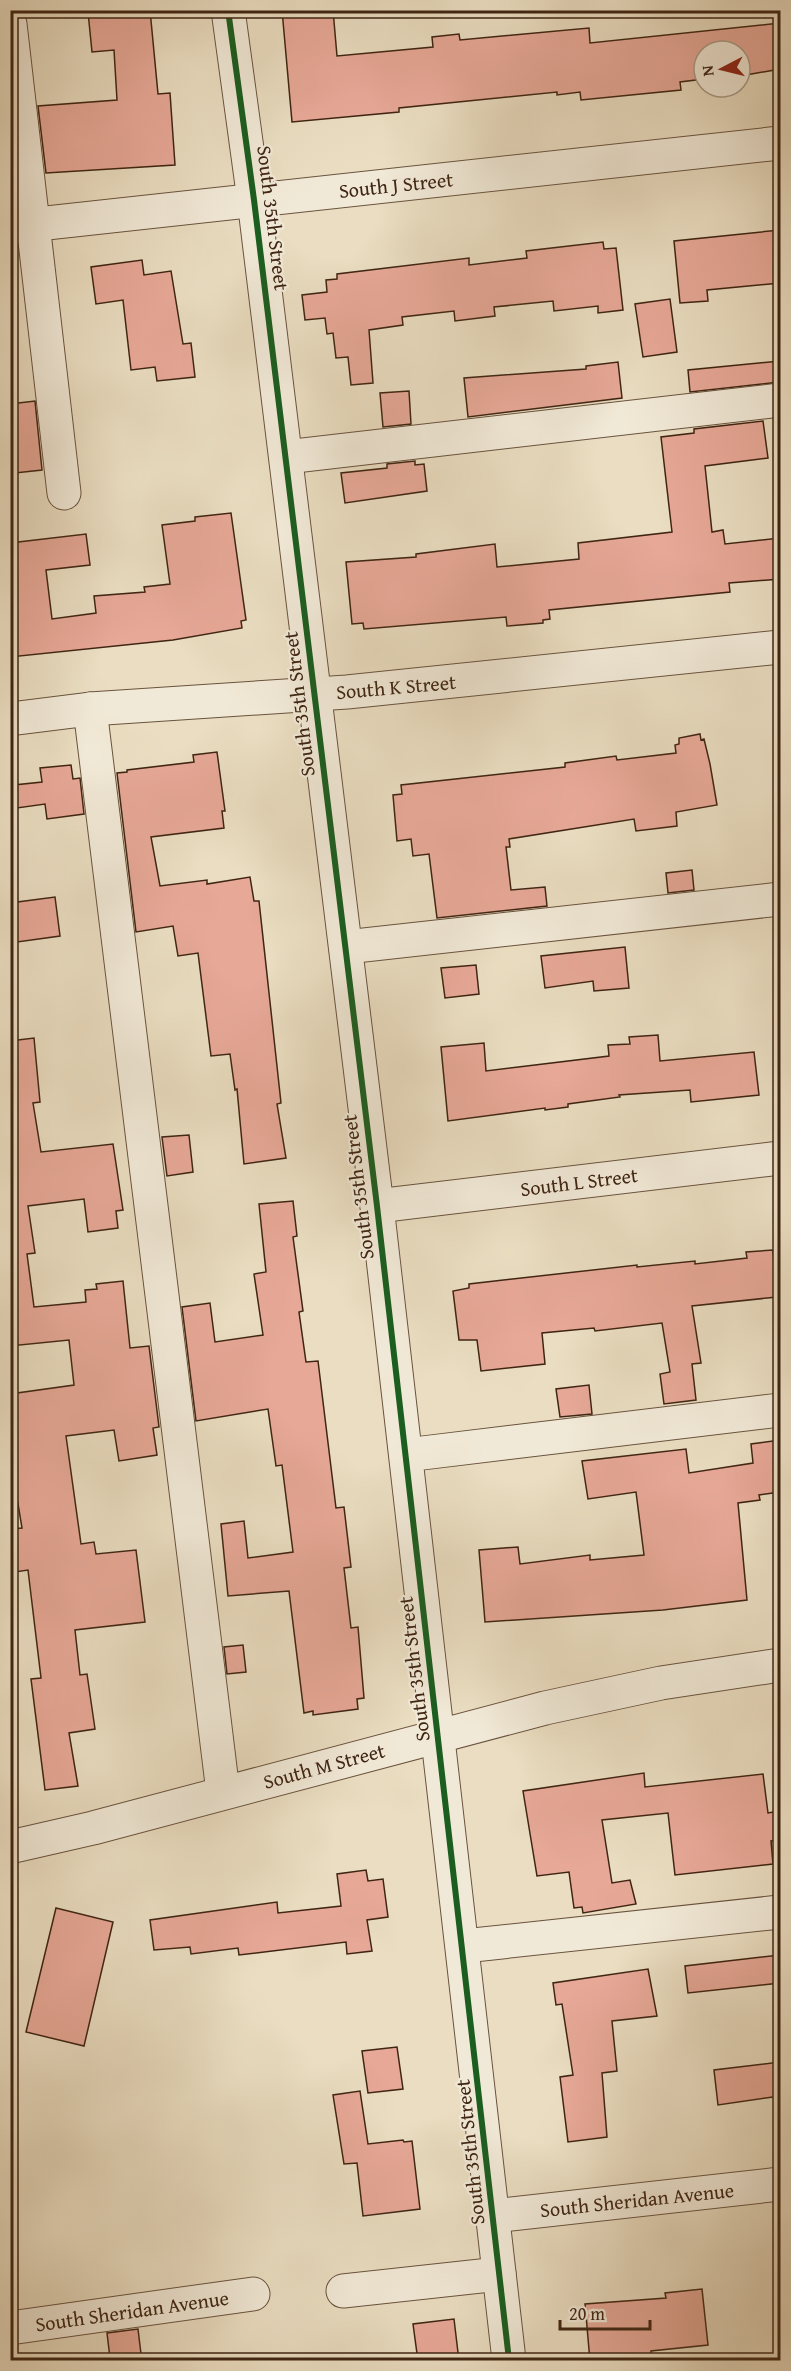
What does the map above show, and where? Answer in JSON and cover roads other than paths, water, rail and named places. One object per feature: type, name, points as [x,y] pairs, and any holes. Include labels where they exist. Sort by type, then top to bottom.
[{"type":"street","name":"South 35th Street","points":[[228,10],[254,200],[377,1206],[464,1946],[509,2361]]},
{"type":"street","points":[[10,24],[23,225],[64,493]]},
{"type":"street","name":"South J Street","points":[[23,225],[780,143]]},
{"type":"street","points":[[286,457],[780,400]]},
{"type":"street","name":"South K Street","points":[[10,720],[90,709],[347,692],[780,647]]},
{"type":"street","points":[[90,709],[223,1792]]},
{"type":"street","points":[[346,947],[780,899]]},
{"type":"street","name":"South L Street","points":[[377,1206],[780,1158]]},
{"type":"street","points":[[406,1455],[780,1410]]},
{"type":"street","name":"South M Street","points":[[10,1846],[93,1828],[223,1792],[611,1693],[722,1672],[780,1665]]},
{"type":"street","points":[[464,1946],[780,1912]]},
{"type":"street","name":"South Sheridan Avenue","points":[[493,2216],[780,2184]]},
{"type":"street","points":[[343,2291],[500,2274]]},
{"type":"street","name":"South Sheridan Avenue","points":[[10,2328],[253,2294]]}]
